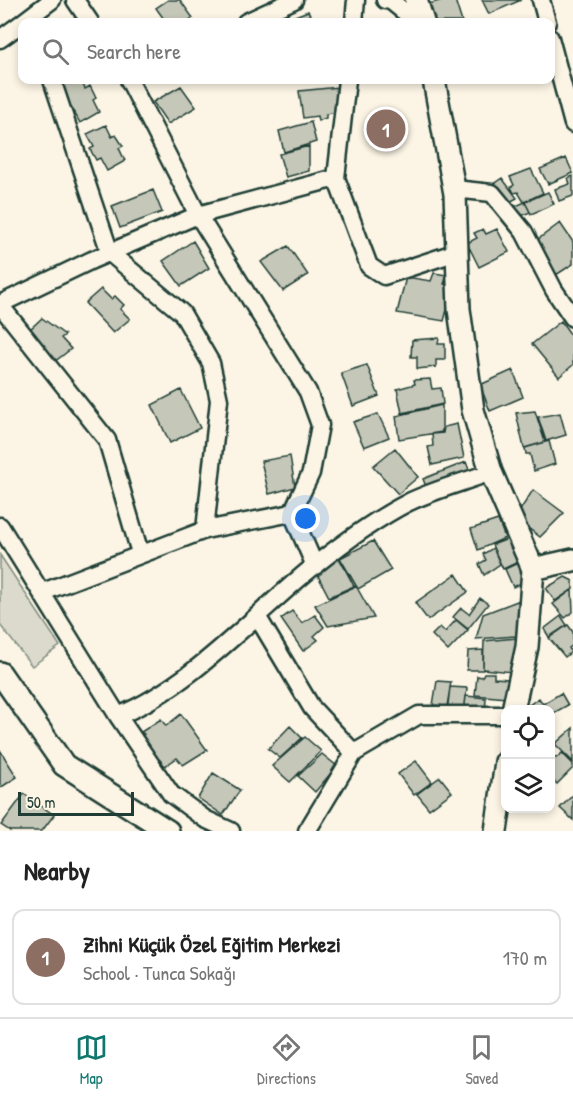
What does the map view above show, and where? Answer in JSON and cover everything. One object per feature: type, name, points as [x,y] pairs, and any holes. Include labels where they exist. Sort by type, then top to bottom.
[{"type":"street","points":[[31,18],[52,0]]},
{"type":"street","points":[[75,0],[87,18]]},
{"type":"street","points":[[255,18],[294,0]]},
{"type":"street","points":[[354,18],[356,0]]},
{"type":"street","points":[[385,0],[391,1],[412,18]]},
{"type":"street","points":[[416,0],[422,18]]},
{"type":"street","points":[[541,0],[546,18]]},
{"type":"street","points":[[0,39],[18,27]]},
{"type":"street","points":[[555,56],[573,123]]},
{"type":"street","points":[[53,84],[110,253],[183,313],[211,363],[219,400],[205,530]]},
{"type":"street","points":[[131,84],[198,215],[308,392],[320,425],[311,474],[292,513],[315,566]]},
{"type":"street","points":[[347,84],[336,178],[369,266],[384,276],[457,252]]},
{"type":"street","points":[[435,84],[454,189],[459,309],[473,410],[491,472],[533,569],[526,647],[514,705]]},
{"type":"street","points":[[140,553],[107,440],[0,304],[198,215],[336,178]]},
{"type":"street","points":[[454,189],[492,193],[524,232],[554,290],[573,318]]},
{"type":"street","points":[[118,716],[145,705],[257,616],[315,566],[409,502],[491,472]]},
{"type":"street","points":[[43,591],[205,530],[292,513]]},
{"type":"street","points":[[0,526],[43,591],[118,716],[171,794],[205,819],[231,831]]},
{"type":"street","points":[[533,569],[573,560]]},
{"type":"street","points":[[257,616],[312,708],[354,753]]},
{"type":"street","points":[[0,673],[64,765],[168,831]]},
{"type":"street","points":[[307,831],[354,753],[419,715],[501,715]]},
{"type":"street","points":[[496,831],[501,796]]},
{"type":"shaded area","points":[[0,555],[60,646],[32,666],[0,625]]},
{"type":"building","points":[[168,0],[180,0],[193,18],[163,18],[156,8]]},
{"type":"building","points":[[443,0],[455,0],[461,18],[425,18],[421,6]]},
{"type":"building","points":[[482,0],[521,0],[489,14]]},
{"type":"building","points":[[308,11],[312,18],[290,18]]},
{"type":"building","points":[[83,84],[85,89],[90,86],[99,112],[80,123],[73,110],[69,112],[64,101],[68,99],[61,86]]},
{"type":"building","points":[[181,86],[196,107],[168,124],[153,102]]},
{"type":"building","points":[[339,87],[340,111],[326,114],[326,118],[318,121],[317,116],[303,118],[299,91]]},
{"type":"building","points":[[311,122],[316,142],[284,152],[279,131]]},
{"type":"building","points":[[106,125],[112,137],[116,135],[123,146],[119,148],[125,161],[107,171],[100,158],[96,160],[90,149],[94,147],[87,134]]},
{"type":"building","points":[[309,146],[309,171],[286,177],[279,154]]},
{"type":"building","points":[[566,158],[573,173],[548,184],[540,169]]},
{"type":"building","points":[[531,169],[543,193],[524,202],[518,192],[514,193],[511,187],[514,185],[510,177]]},
{"type":"building","points":[[573,176],[573,196],[559,201],[555,189],[570,184],[568,178]]},
{"type":"building","points":[[502,178],[517,198],[504,205],[489,187]]},
{"type":"building","points":[[153,190],[162,212],[120,228],[112,206]]},
{"type":"building","points":[[548,192],[554,204],[531,214],[525,202]]},
{"type":"building","points":[[525,202],[530,212],[515,219],[509,209]]},
{"type":"building","points":[[560,223],[573,242],[573,264],[556,275],[533,243]]},
{"type":"building","points":[[483,229],[486,234],[497,229],[509,252],[479,267],[467,243],[477,238],[474,233]]},
{"type":"building","points":[[193,241],[209,268],[181,286],[163,261]]},
{"type":"building","points":[[288,246],[308,275],[283,291],[261,262]]},
{"type":"building","points":[[434,273],[447,275],[444,284],[453,287],[444,321],[397,313],[406,277],[431,281]]},
{"type":"building","points":[[101,289],[111,299],[115,296],[124,305],[120,309],[130,319],[113,333],[85,303]]},
{"type":"building","points":[[42,318],[65,335],[61,338],[71,349],[54,362],[27,332]]},
{"type":"building","points":[[561,321],[573,338],[573,365],[559,377],[532,344]]},
{"type":"building","points":[[439,338],[438,344],[445,344],[445,360],[436,360],[436,367],[417,369],[417,357],[411,357],[412,340]]},
{"type":"building","points":[[367,365],[379,396],[353,406],[341,373]]},
{"type":"building","points":[[513,370],[523,397],[490,411],[480,385]]},
{"type":"building","points":[[430,379],[432,389],[441,388],[443,404],[402,413],[397,389],[415,384],[414,380]]},
{"type":"building","points":[[181,390],[200,428],[170,443],[152,405]]},
{"type":"building","points":[[442,405],[442,432],[399,439],[396,416]]},
{"type":"building","points":[[535,411],[545,442],[524,448],[516,413]]},
{"type":"building","points":[[560,413],[566,435],[546,441],[538,417]]},
{"type":"building","points":[[378,414],[389,437],[364,447],[353,422]]},
{"type":"building","points":[[457,424],[464,458],[432,465],[428,447],[433,446],[432,434],[443,433],[444,427]]},
{"type":"building","points":[[549,441],[555,464],[534,471],[530,454],[526,454],[525,448]]},
{"type":"building","points":[[395,448],[418,477],[398,494],[373,466]]},
{"type":"building","points":[[290,456],[295,487],[269,494],[261,461]]},
{"type":"building","points":[[466,462],[472,477],[429,494],[423,479]]},
{"type":"building","points":[[533,490],[564,513],[540,537],[515,518]]},
{"type":"building","points":[[498,520],[505,538],[478,550],[471,529]]},
{"type":"building","points":[[508,539],[518,562],[503,569],[492,545]]},
{"type":"building","points":[[373,541],[391,570],[358,589],[340,558]]},
{"type":"building","points":[[493,548],[500,564],[484,575],[479,564],[486,560],[483,554]]},
{"type":"building","points":[[339,558],[354,586],[329,597],[315,570]]},
{"type":"building","points":[[518,563],[526,581],[513,587],[505,569]]},
{"type":"building","points":[[456,574],[468,592],[428,620],[415,603]]},
{"type":"building","points":[[565,577],[573,581],[573,589],[555,601],[546,588]]},
{"type":"building","points":[[356,586],[374,618],[328,626],[315,605]]},
{"type":"building","points":[[572,590],[573,612],[565,618],[553,604]]},
{"type":"building","points":[[480,598],[488,604],[468,629],[453,617],[461,608],[469,614]]},
{"type":"building","points":[[520,600],[516,636],[476,639],[483,614]]},
{"type":"building","points":[[292,611],[302,623],[315,615],[324,627],[314,636],[318,640],[303,651],[281,619]]},
{"type":"building","points":[[561,616],[567,625],[549,637],[544,629]]},
{"type":"building","points":[[456,620],[468,630],[448,651],[432,635],[440,627],[445,632]]},
{"type":"building","points":[[568,625],[573,632],[573,645],[569,648],[571,652],[565,657],[549,638]]},
{"type":"building","points":[[517,638],[512,672],[483,669],[484,641]]},
{"type":"building","points":[[483,650],[483,670],[467,670],[468,651]]},
{"type":"building","points":[[484,673],[494,673],[494,678],[509,679],[506,698],[475,695],[477,676],[482,677]]},
{"type":"building","points":[[437,681],[451,682],[447,706],[433,705]]},
{"type":"building","points":[[450,687],[467,688],[464,713],[447,713]]},
{"type":"building","points":[[561,693],[568,705],[555,712],[555,705],[529,705],[539,698],[543,704]]},
{"type":"building","points":[[466,696],[486,698],[485,713],[464,712]]},
{"type":"building","points":[[181,714],[207,750],[183,765],[177,758],[165,766],[160,760],[157,763],[140,737],[144,734],[141,732],[161,719],[166,726]]},
{"type":"building","points":[[290,726],[302,738],[280,758],[268,749]]},
{"type":"building","points":[[573,728],[573,762],[555,744]]},
{"type":"building","points":[[305,737],[321,751],[290,782],[272,766]]},
{"type":"building","points":[[0,750],[17,777],[0,788]]},
{"type":"building","points":[[562,753],[573,764],[573,768],[557,784],[555,782],[556,758]]},
{"type":"building","points":[[322,754],[337,766],[315,792],[298,776]]},
{"type":"building","points":[[416,761],[432,782],[414,795],[398,774]]},
{"type":"building","points":[[213,773],[240,790],[223,815],[198,798]]},
{"type":"building","points":[[440,777],[452,792],[429,809],[417,794]]},
{"type":"building","points":[[24,794],[54,815],[42,831],[10,831],[1,825]]},
{"type":"building","points":[[573,795],[573,820],[560,808]]},
{"type":"place","name":"Zihni Küçük Özel Eğitim Merkezi","points":[[386,129]]}]
